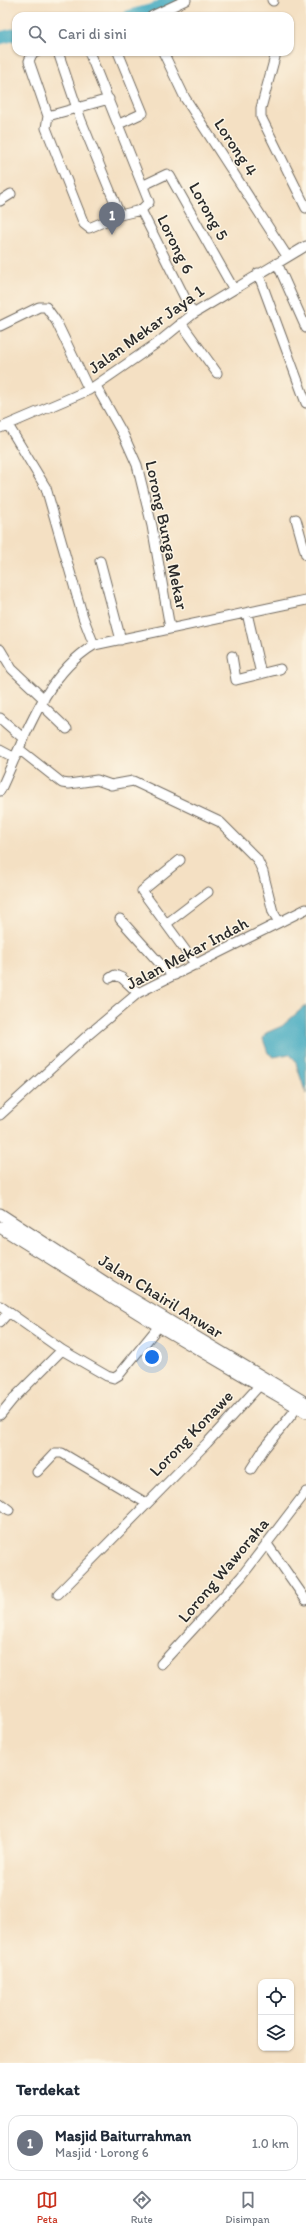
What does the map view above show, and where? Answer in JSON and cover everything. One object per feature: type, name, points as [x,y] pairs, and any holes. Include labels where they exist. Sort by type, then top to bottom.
[{"type":"main road","name":"Jalan Chairil Anwar","points":[[3,1222],[159,1326],[259,1386],[303,1408]]},
{"type":"main road","name":"Jalan Chairil Anwar","points":[[3,1222],[109,1285],[303,1408]]},
{"type":"street","points":[[160,12],[186,0]]},
{"type":"street","points":[[31,56],[29,61],[48,116],[46,128],[48,136],[84,224],[89,228],[120,215],[141,210],[149,202],[144,185],[91,56]]},
{"type":"street","points":[[59,56],[77,109],[120,215]]},
{"type":"street","points":[[119,124],[143,113],[120,56]]},
{"type":"street","name":"Lorong 4","points":[[165,56],[185,98],[287,256]]},
{"type":"street","points":[[275,57],[261,108],[262,117],[306,208]]},
{"type":"street","points":[[48,116],[109,99]]},
{"type":"street","name":"Lorong 5","points":[[144,185],[167,174],[170,176],[232,288]]},
{"type":"street","points":[[0,201],[12,194]]},
{"type":"street","name":"Lorong 6","points":[[141,210],[193,314]]},
{"type":"street","name":"Jalan Mekar Jaya 1","points":[[4,426],[92,388],[160,342],[193,314],[232,288],[306,246]]},
{"type":"street","points":[[277,263],[306,328]]},
{"type":"street","points":[[258,274],[306,403]]},
{"type":"street","name":"Lorong Bunga Mekar","points":[[0,326],[40,307],[47,308],[56,321],[92,388],[124,436],[137,465],[152,526],[170,628]]},
{"type":"street","points":[[181,323],[217,373]]},
{"type":"street","points":[[4,426],[46,488],[84,618],[94,645]]},
{"type":"street","points":[[296,519],[306,555]]},
{"type":"street","points":[[100,561],[122,640]]},
{"type":"street","points":[[0,791],[14,758],[43,702],[68,664],[94,645],[306,600]]},
{"type":"street","points":[[247,613],[261,674]]},
{"type":"street","points":[[0,648],[12,669],[67,729]]},
{"type":"street","points":[[232,656],[236,680],[280,669]]},
{"type":"street","points":[[0,718],[24,739]]},
{"type":"street","points":[[19,749],[62,783],[68,784],[97,780],[111,785],[134,781],[220,822],[257,858],[264,872],[273,912],[279,922]]},
{"type":"street","points":[[0,750],[14,758]]},
{"type":"street","points":[[180,860],[142,891],[196,965]]},
{"type":"street","points":[[166,924],[208,892]]},
{"type":"street","name":"Jalan Mekar Indah","points":[[0,1115],[88,1035],[138,993],[306,909]]},
{"type":"street","points":[[120,919],[162,966],[175,975]]},
{"type":"street","points":[[110,978],[115,975],[121,976],[138,993]]},
{"type":"street","points":[[0,1306],[62,1350],[107,1376],[114,1378],[119,1375],[159,1326]]},
{"type":"street","points":[[0,1322],[9,1312]]},
{"type":"street","points":[[0,1415],[13,1399],[62,1350]]},
{"type":"street","name":"Lorong Konawe","points":[[58,1594],[146,1503],[207,1443],[259,1386]]},
{"type":"street","points":[[251,1469],[264,1449],[303,1408]]},
{"type":"street","points":[[37,1472],[55,1453],[62,1453],[146,1503]]},
{"type":"street","name":"Lorong Waworaha","points":[[161,1664],[221,1601],[267,1544],[306,1492]]},
{"type":"street","points":[[0,1503],[9,1510]]},
{"type":"street","points":[[267,1544],[306,1600]]},
{"type":"water","points":[[306,1005],[306,1094],[295,1060],[289,1054],[274,1057],[268,1053],[263,1039],[266,1033],[282,1026]]},
{"type":"waterway","points":[[145,12],[153,10],[173,0]]},
{"type":"waterway","points":[[0,38],[12,35]]},
{"type":"place","name":"Masjid Baiturrahman","points":[[112,235]]}]
